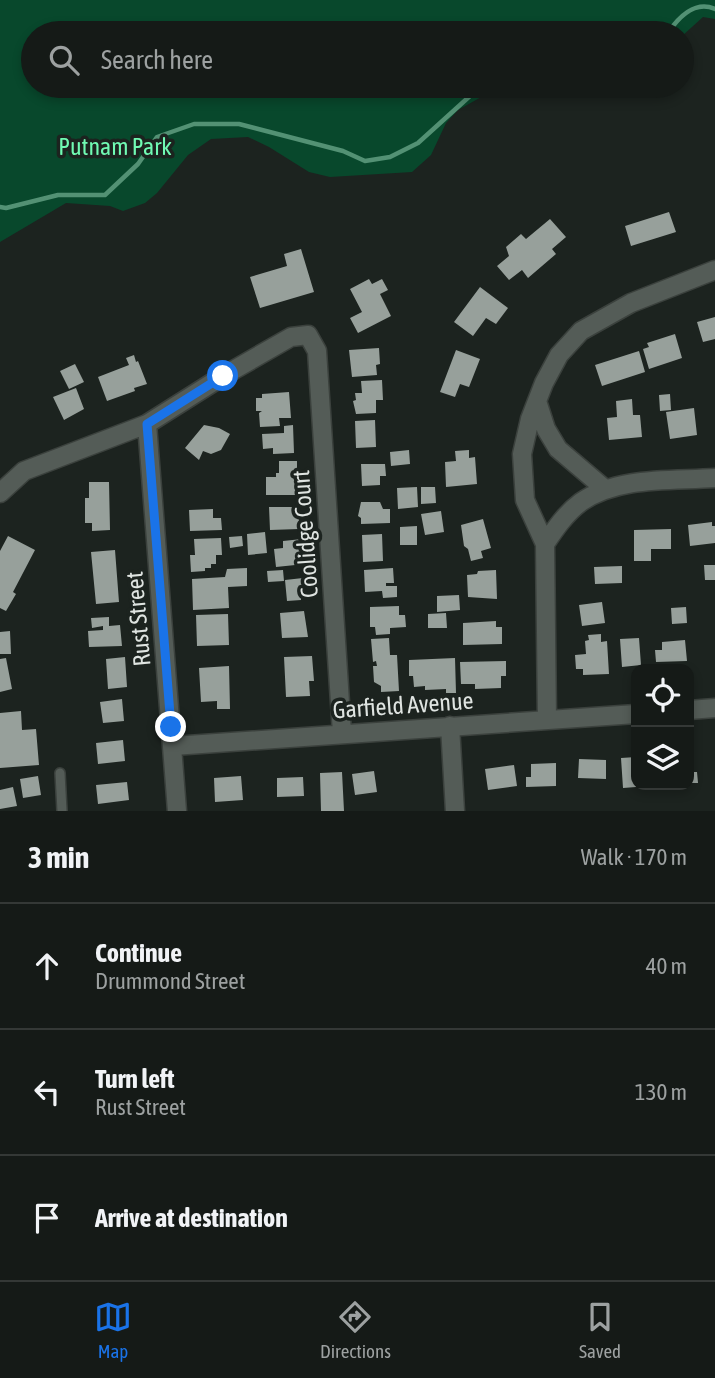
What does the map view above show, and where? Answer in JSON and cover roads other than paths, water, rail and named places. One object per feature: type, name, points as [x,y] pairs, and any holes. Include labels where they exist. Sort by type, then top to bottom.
[{"type":"street","points":[[547,720],[545,544],[525,500],[522,454],[537,401],[559,355],[581,331],[631,303],[715,270]]},
{"type":"street","name":"Coolidge Court","points":[[147,424],[291,337],[308,335],[317,351],[342,733]]},
{"type":"street","points":[[537,401],[546,429],[558,449],[605,489]]},
{"type":"street","points":[[0,493],[24,471],[147,424]]},
{"type":"street","name":"Rust Street","points":[[147,424],[177,811]]},
{"type":"street","points":[[545,544],[559,523],[580,503],[605,489],[632,484],[715,478]]},
{"type":"street","points":[[694,710],[715,708]]},
{"type":"street","name":"Garfield Avenue","points":[[173,746],[631,714]]},
{"type":"street","points":[[450,726],[455,811]]},
{"type":"lane","points":[[60,773],[62,811]]},
{"type":"waterway","points":[[678,21],[694,9],[715,9]]},
{"type":"waterway","points":[[0,207],[6,208],[58,195],[105,195],[138,164],[157,137],[194,124],[239,124],[343,151],[365,161],[390,157],[418,143],[468,98]]},
{"type":"park label","name":"Putnam Park","points":[[115,146]]}]
